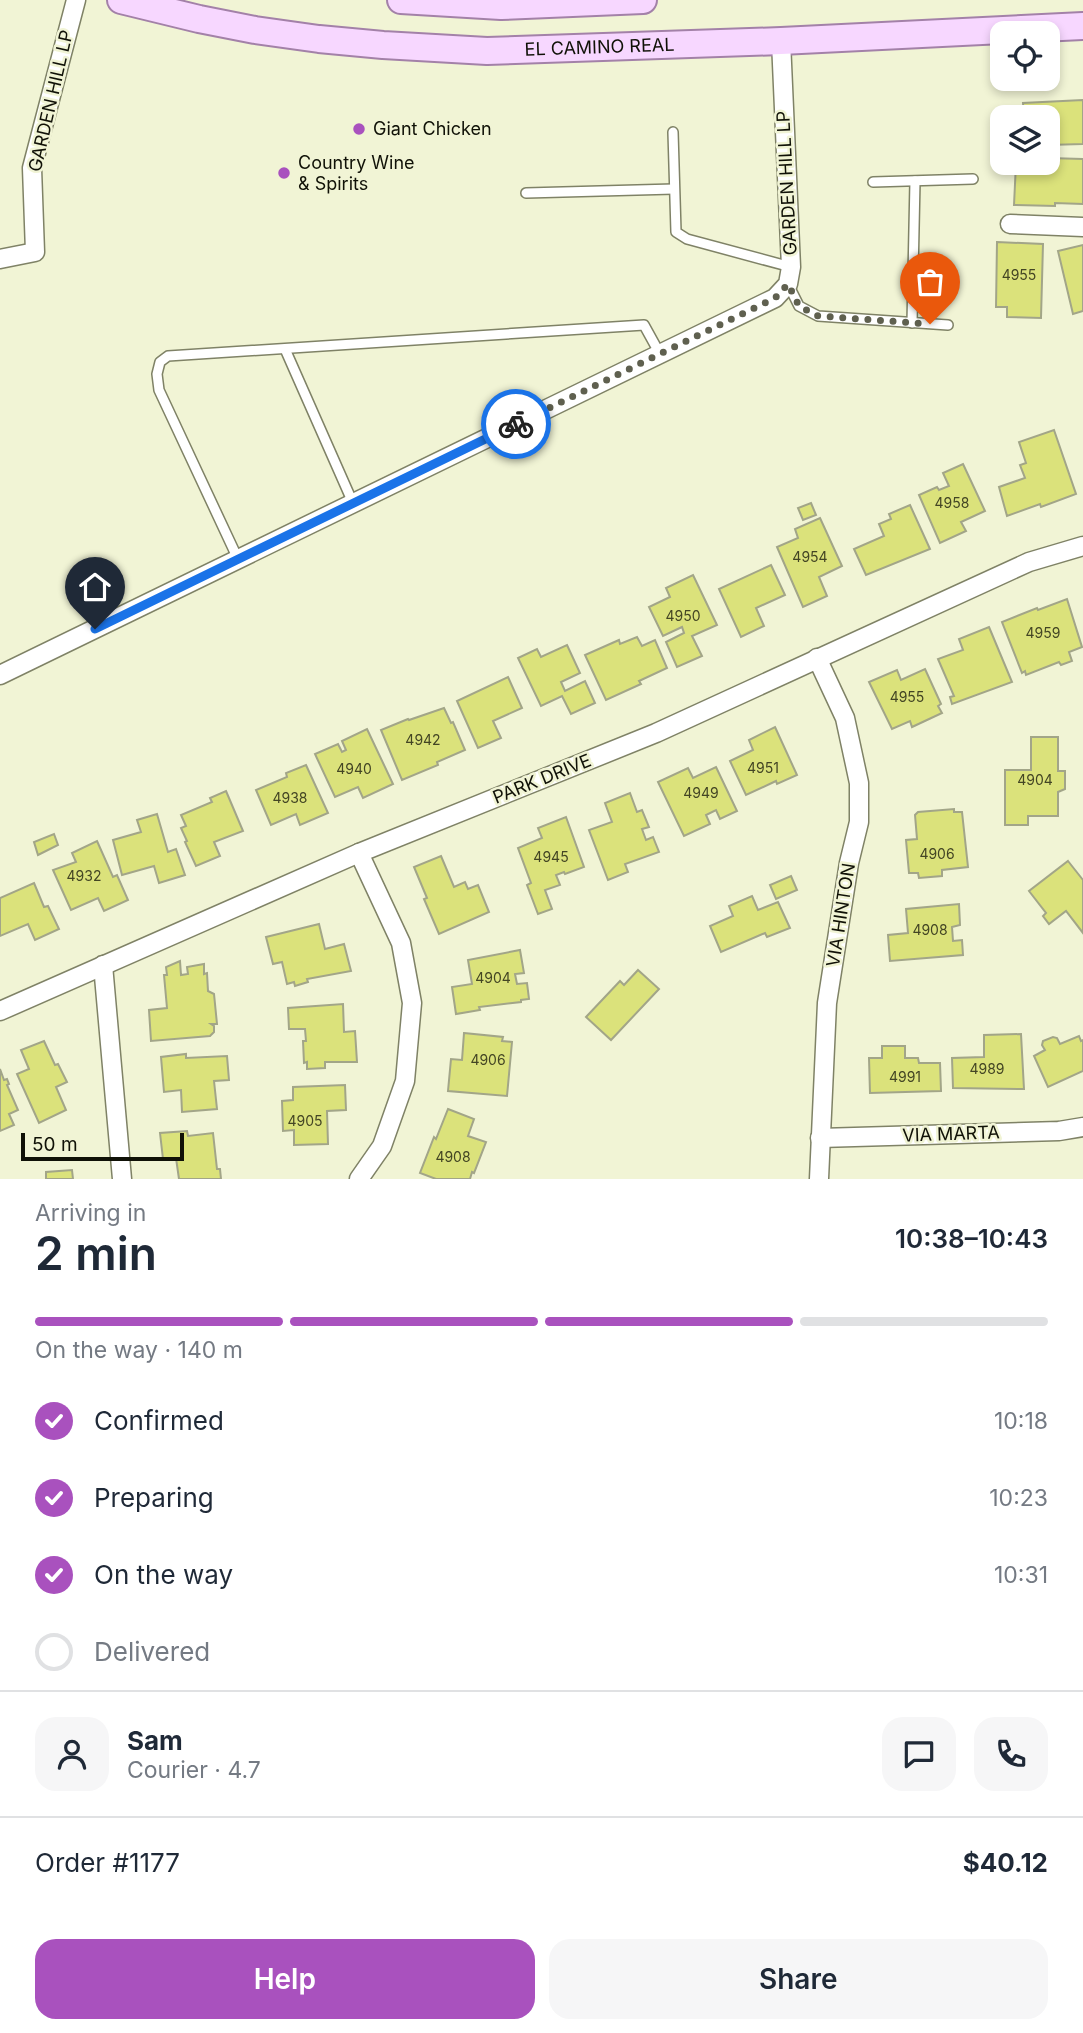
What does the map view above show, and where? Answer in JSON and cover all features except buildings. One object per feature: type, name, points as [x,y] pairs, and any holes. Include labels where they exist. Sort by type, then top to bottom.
[{"type":"main road","name":"EL CAMINO REAL","points":[[121,0],[255,30],[383,45],[487,51],[780,41],[1083,26]]},
{"type":"main road","points":[[401,0],[501,6],[643,0]]},
{"type":"street","name":"GARDEN HILL LP","points":[[0,259],[35,252],[32,169],[76,0]]},
{"type":"street","name":"GARDEN HILL LP","points":[[780,41],[789,276]]},
{"type":"street","points":[[1010,224],[1083,227]]},
{"type":"street","points":[[0,675],[775,298],[789,276]]},
{"type":"street","name":"PARK DRIVE","points":[[0,1011],[359,853],[656,733],[1029,562],[1083,546]]},
{"type":"street","name":"VIA HINTON","points":[[817,658],[845,718],[859,783],[859,822],[849,863],[827,1003],[818,1179]]},
{"type":"street","points":[[359,853],[401,943],[412,1003],[405,1081],[382,1146],[359,1179]]},
{"type":"street","points":[[103,965],[122,1179]]},
{"type":"street","name":"VIA MARTA","points":[[820,1138],[1059,1131],[1083,1127]]},
{"type":"lane","points":[[673,132],[676,232],[687,239],[789,276],[799,306],[818,316],[948,325]]},
{"type":"lane","points":[[873,182],[973,179]]},
{"type":"lane","points":[[912,323],[915,181]]},
{"type":"lane","points":[[526,194],[674,189]]},
{"type":"lane","points":[[238,559],[159,390],[160,362],[168,356],[644,325],[660,354]]},
{"type":"lane","points":[[285,349],[354,503]]},
{"type":"way so far","points":[[516,424],[775,298],[788,284],[799,306],[818,316],[930,324]]},
{"type":"place","name":"Giant Chicken","points":[[359,129]]},
{"type":"place","name":"Country Wine & Spirits","points":[[284,173]]},
{"type":"route","points":[[95,629],[516,424]]}]
